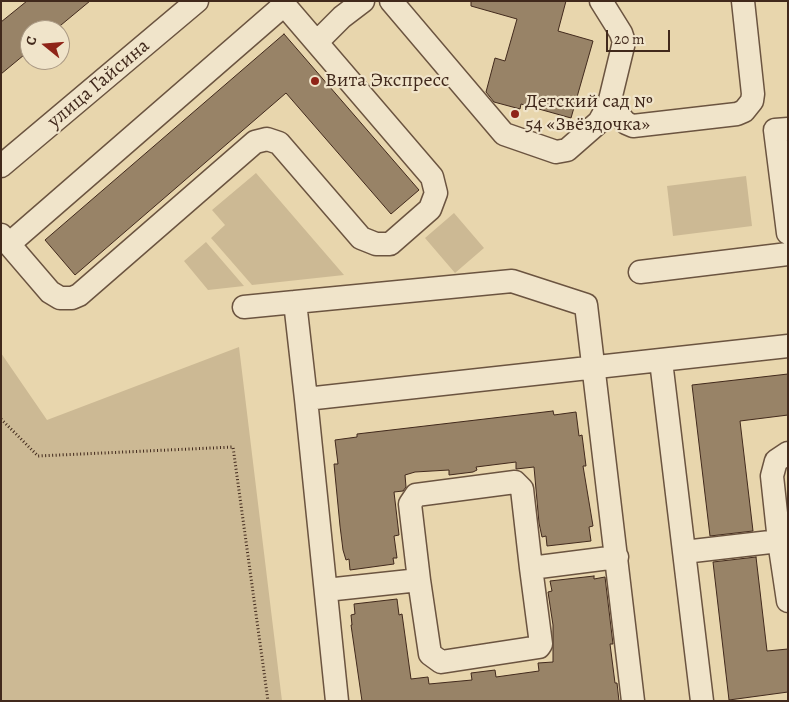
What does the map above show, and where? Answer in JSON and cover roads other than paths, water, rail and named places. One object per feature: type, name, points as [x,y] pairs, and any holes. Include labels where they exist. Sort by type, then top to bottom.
[{"type":"street","name":"улица Гайсина","points":[[1,166],[197,1]]},
{"type":"street","points":[[317,42],[342,17],[363,1]]},
{"type":"street","points":[[391,1],[501,132],[510,138],[552,152],[567,150],[599,122],[609,104],[624,42],[621,33],[600,1]]},
{"type":"street","points":[[609,104],[626,123],[633,126],[737,114],[748,107],[753,94],[743,1]]},
{"type":"street","points":[[283,3],[432,177],[436,186],[434,202],[430,209],[390,244],[376,244],[361,238],[279,143],[267,138],[255,142],[79,295],[72,298],[60,298],[50,292],[5,239],[283,3]]},
{"type":"street","points":[[748,107],[782,130],[788,233]]},
{"type":"street","points":[[640,272],[788,254]]},
{"type":"street","points":[[244,306],[512,281],[586,305],[634,701]]},
{"type":"street","points":[[295,302],[337,701]]},
{"type":"street","points":[[306,399],[661,362],[788,346]]},
{"type":"street","points":[[661,362],[702,701]]},
{"type":"street","points":[[788,453],[776,461],[772,476],[788,601]]},
{"type":"street","points":[[515,482],[522,489],[541,644],[539,647],[441,662],[430,654],[419,580],[410,504],[416,495],[515,482]]},
{"type":"street","points":[[684,552],[779,541]]},
{"type":"street","points":[[531,568],[616,557]]},
{"type":"street","points":[[326,590],[419,580]]},
{"type":"place","name":"Вита Экспресс","points":[[315,81]]},
{"type":"place","name":"Детский сад № 54 «Звёздочка»","points":[[515,114]]}]
